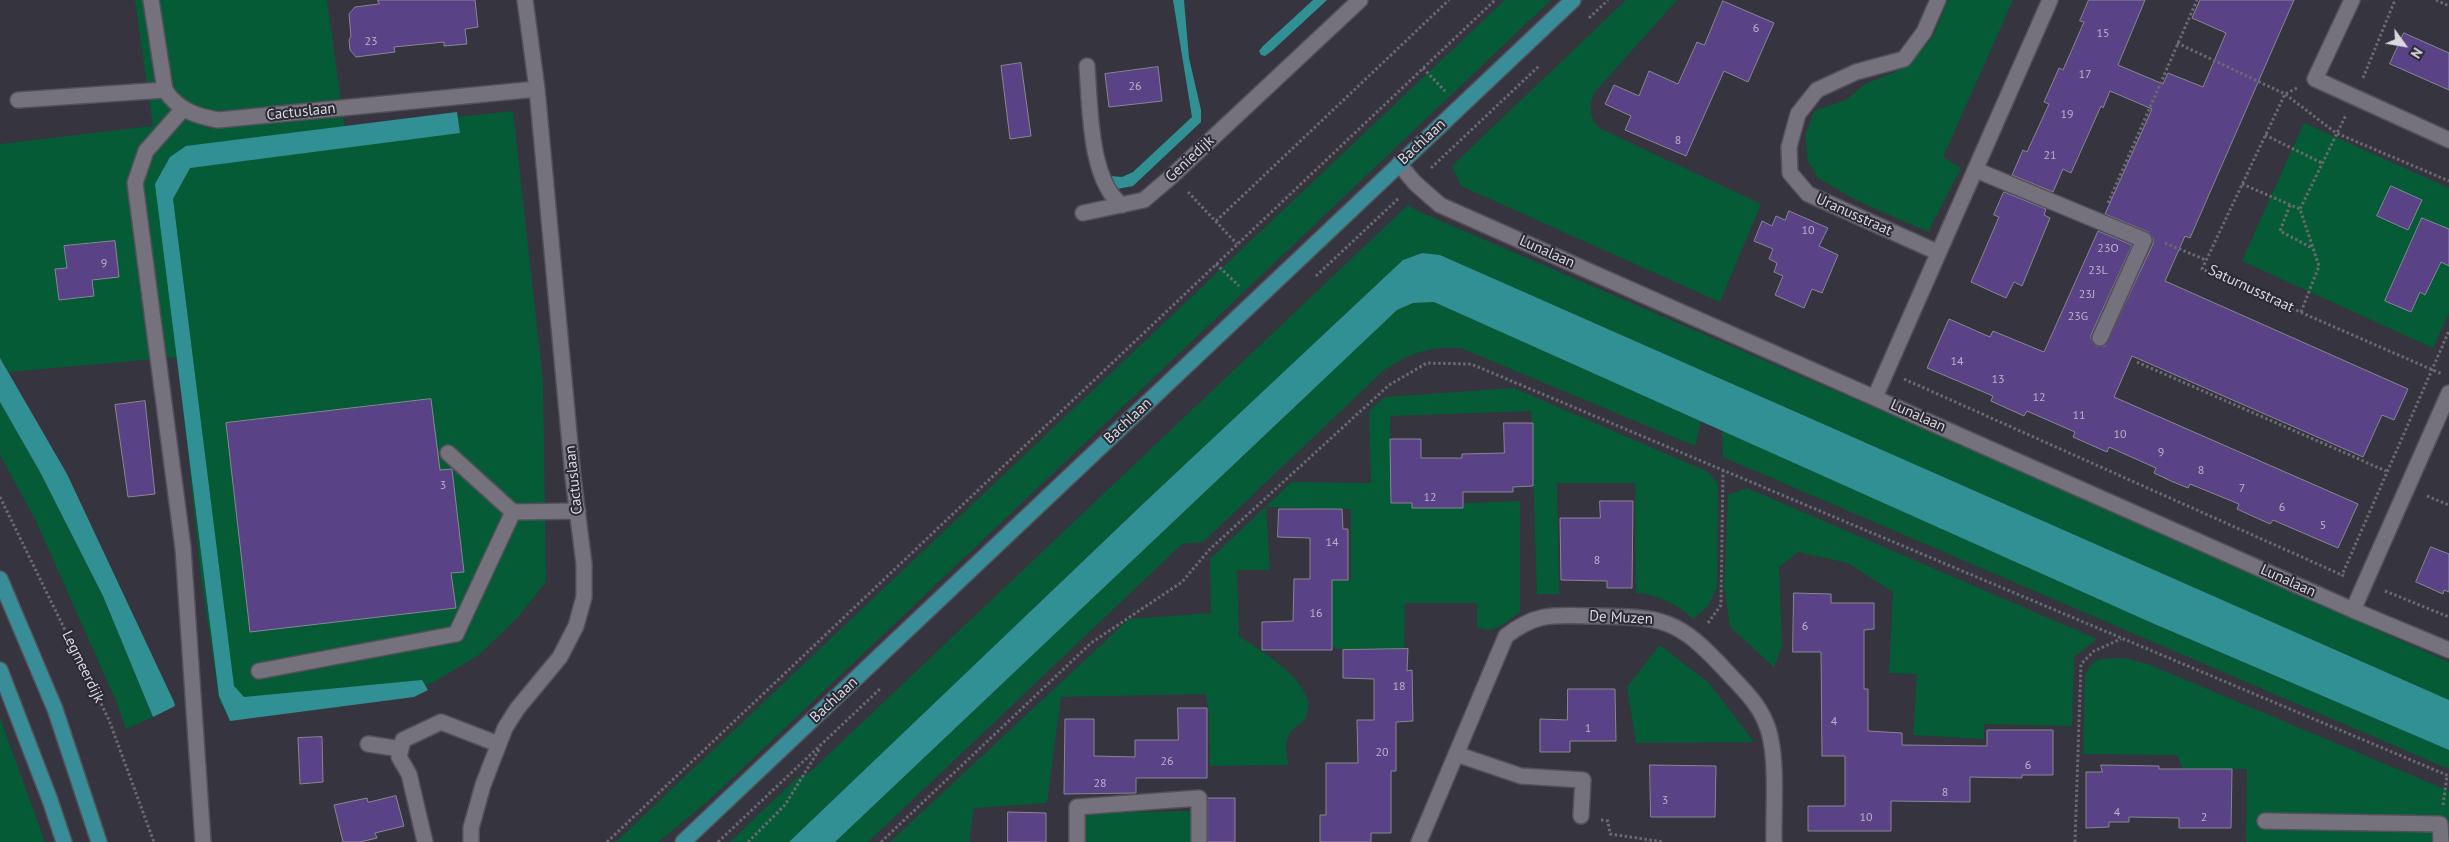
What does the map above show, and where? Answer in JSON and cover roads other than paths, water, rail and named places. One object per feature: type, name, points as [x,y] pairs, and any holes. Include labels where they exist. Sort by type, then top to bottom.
[{"type":"main road","name":"Bachlaan","points":[[683,842],[1573,0]]},
{"type":"main road","points":[[0,579],[55,709],[99,842]]},
{"type":"main road","points":[[0,670],[50,800],[64,842]]},
{"type":"street","points":[[18,100],[165,90],[152,0]]},
{"type":"street","name":"Cactuslaan","points":[[471,842],[471,828],[498,744],[517,709],[560,657],[576,626],[584,597],[584,564],[537,89],[525,0]]},
{"type":"street","name":"Geniedijk","points":[[1083,213],[1144,200],[1360,0]]},
{"type":"street","name":"Uranusstraat","points":[[1937,252],[1808,194],[1790,173],[1789,147],[1798,114],[1817,90],[1856,72],[1904,59],[1924,32],[1938,0]]},
{"type":"street","points":[[1875,397],[1937,252],[1976,170],[2050,0]]},
{"type":"street","points":[[2352,0],[2315,79],[2449,140]]},
{"type":"street","points":[[1087,66],[1096,151],[1104,182],[1111,197],[1122,205]]},
{"type":"street","name":"Cactuslaan","points":[[165,90],[172,101],[183,109],[200,117],[218,120],[537,89]]},
{"type":"street","points":[[183,109],[146,151],[136,183],[183,548],[203,842]]},
{"type":"street","name":"Lunalaan","points":[[1399,164],[1415,183],[1440,205],[2353,610],[2449,650]]},
{"type":"street","points":[[1976,170],[2144,240],[2100,338]]},
{"type":"street","points":[[2353,610],[2449,393]]},
{"type":"street","points":[[448,453],[513,512],[578,511]]},
{"type":"street","points":[[259,671],[456,634],[513,512]]},
{"type":"street","name":"De Muzen","points":[[1419,842],[1506,636],[1521,624],[1548,615],[1642,617],[1660,620],[1677,627],[1696,640],[1757,705],[1766,722],[1773,765],[1774,842]]},
{"type":"street","points":[[425,842],[409,774],[399,757],[404,740],[441,722],[498,744]]},
{"type":"street","points":[[368,744],[401,748]]},
{"type":"street","points":[[1456,754],[1521,776],[1582,780],[1581,816]]},
{"type":"street","points":[[1077,842],[1077,806],[1199,798],[1199,842]]},
{"type":"street","points":[[2265,821],[2440,824],[2441,842]]},
{"type":"water","points":[[1173,0],[1184,0],[1189,58],[1201,110],[1201,122],[1133,186],[1117,189],[1111,176],[1122,177],[1133,172],[1192,117]]},
{"type":"water","points":[[1313,0],[1327,0],[1273,50],[1265,56],[1261,55],[1259,51],[1263,46]]},
{"type":"water","points":[[457,112],[460,133],[190,168],[173,199],[234,686],[244,697],[422,680],[428,690],[414,697],[230,721],[219,696],[155,184],[170,157],[186,146]]},
{"type":"water","points":[[1422,253],[1440,255],[2449,700],[2449,750],[2152,623],[1434,302],[1413,303],[1397,310],[835,842],[789,842],[1145,502],[1403,260]]},
{"type":"water","points":[[0,358],[67,474],[174,702],[175,706],[153,717],[103,596],[40,472],[0,402]]}]
